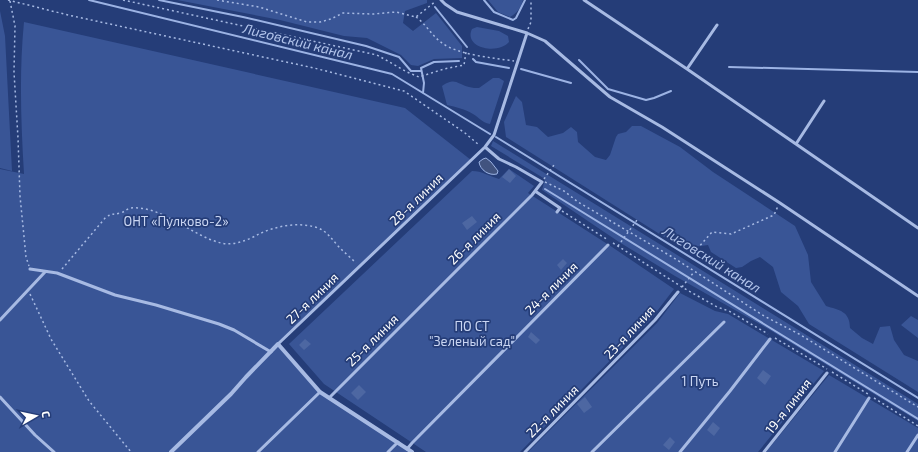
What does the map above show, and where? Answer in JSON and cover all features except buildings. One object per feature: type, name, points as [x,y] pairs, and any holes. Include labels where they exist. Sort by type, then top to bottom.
[{"type":"street","points":[[171,452],[231,394],[278,344],[320,392],[382,431],[412,452]]},
{"type":"lane","points":[[441,0],[458,12],[527,33],[545,41],[610,96],[662,127],[780,203],[918,296]]},
{"type":"lane","points":[[584,0],[918,228]]},
{"type":"lane","points":[[687,69],[717,25]]},
{"type":"lane","name":"28-я линия","points":[[360,266],[485,146],[494,135],[527,33]]},
{"type":"lane","points":[[796,144],[824,101]]},
{"type":"lane","points":[[485,146],[499,160],[516,167],[542,182]]},
{"type":"lane","name":"26-я линия","points":[[430,296],[532,195],[542,182]]},
{"type":"lane","points":[[535,191],[560,208],[557,212]]},
{"type":"lane","name":"24-я линия","points":[[407,449],[608,245]]},
{"type":"lane","name":"27-я линия","points":[[278,344],[360,266]]},
{"type":"lane","points":[[30,269],[57,273],[115,295],[189,314],[234,330],[271,352]]},
{"type":"lane","points":[[0,320],[45,272]]},
{"type":"lane","name":"23-я линия","points":[[593,385],[655,320],[678,292]]},
{"type":"lane","name":"25-я линия","points":[[329,398],[430,296]]},
{"type":"lane","points":[[592,452],[724,322]]},
{"type":"lane","points":[[680,452],[770,339]]},
{"type":"lane","name":"19-я линия","points":[[764,452],[828,373]]},
{"type":"lane","name":"22-я линия","points":[[525,452],[593,385]]},
{"type":"lane","points":[[258,452],[320,392]]},
{"type":"lane","points":[[0,397],[35,435],[54,452]]},
{"type":"lane","points":[[835,452],[868,398]]},
{"type":"lane","points":[[907,452],[918,435]]},
{"type":"lane","points":[[388,452],[398,442]]},
{"type":"path","points":[[30,269],[26,257],[20,196],[14,72],[15,26],[10,0],[314,68],[404,91],[465,133],[478,145],[485,146]]},
{"type":"path","points":[[123,0],[376,55],[419,77],[444,69],[464,65],[466,52]]},
{"type":"path","points":[[218,0],[259,7],[307,22],[320,22],[331,19],[343,13],[373,14],[396,12],[416,17],[422,21],[442,44],[451,48],[518,62]]},
{"type":"path","points":[[416,17],[437,0]]},
{"type":"path","points":[[527,33],[531,22],[531,0]]},
{"type":"path","points":[[546,176],[554,165]]},
{"type":"path","points":[[542,182],[547,182],[564,191],[578,202],[600,213],[628,233],[674,258],[694,273],[764,316],[798,334],[918,407]]},
{"type":"path","points":[[697,249],[712,232],[731,234],[774,215],[780,203]]},
{"type":"path","points":[[57,273],[64,267],[106,217],[111,214],[120,213],[126,209],[138,208],[153,211],[222,243],[242,242],[268,231],[290,225],[317,227],[330,235],[360,266]]},
{"type":"path","points":[[560,208],[563,212],[682,287],[716,307],[729,311],[918,426]]},
{"type":"path","points":[[618,246],[637,220]]},
{"type":"path","points":[[684,285],[694,273]]},
{"type":"path","points":[[28,291],[51,339],[89,402],[131,452]]},
{"type":"green space","points":[[177,0],[427,0],[427,3],[405,11],[403,23],[413,31],[436,13],[462,46],[462,58],[434,59],[418,66],[411,65],[401,55],[367,38],[344,36],[280,20]]},
{"type":"green space","points":[[488,0],[523,0],[515,14],[510,17],[498,12]]},
{"type":"green space","points":[[0,11],[5,36],[12,171],[0,168]]},
{"type":"green space","name":"ОНТ «Пулково-2»","points":[[24,22],[405,108],[471,160],[279,344],[320,392],[412,452],[0,452],[0,169],[24,174],[21,60]]},
{"type":"green space","points":[[477,27],[499,31],[508,36],[509,42],[504,46],[497,48],[483,48],[472,41],[472,29]]},
{"type":"green space","points":[[493,78],[499,78],[504,81],[490,124],[467,111],[447,105],[442,86],[447,83],[456,82],[465,86],[479,88]]},
{"type":"green space","points":[[516,96],[522,102],[526,125],[537,127],[548,137],[563,133],[571,127],[577,132],[578,142],[595,157],[606,160],[610,155],[618,134],[626,132],[632,126],[641,126],[680,147],[713,172],[795,226],[808,255],[811,282],[826,306],[843,312],[850,322],[850,328],[862,338],[873,344],[880,327],[890,326],[894,340],[904,355],[918,361],[918,392],[809,324],[798,306],[781,292],[773,267],[760,257],[742,267],[736,268],[711,252],[708,245],[687,248],[669,240],[506,137],[504,122]]},
{"type":"green space","points":[[493,141],[918,404],[918,421],[770,330],[619,242],[542,190],[545,179],[491,146]]},
{"type":"green space","name":"ПО СТ \"Зеленый сад\"","points":[[509,169],[534,186],[528,193],[674,289],[651,319],[520,452],[426,452],[324,384],[289,344],[472,171],[499,179]]},
{"type":"green space","name":"1 Путь","points":[[680,293],[715,311],[728,314],[824,371],[758,452],[528,452],[657,323]]},
{"type":"green space","points":[[911,316],[918,320],[918,338],[901,325]]},
{"type":"green space","points":[[829,375],[918,428],[918,452],[766,452]]},
{"type":"shaded area","points":[[486,158],[498,171],[497,174],[488,173],[481,168],[479,162]]},
{"type":"waterway","name":"Лиговский канал","points":[[89,0],[392,74],[490,134]]},
{"type":"waterway","points":[[159,0],[243,17],[366,46],[399,57],[411,71],[421,71]]},
{"type":"waterway","points":[[484,0],[494,12],[513,20],[516,18],[525,0]]},
{"type":"waterway","points":[[435,7],[467,47]]},
{"type":"waterway","points":[[473,59],[476,62],[509,68]]},
{"type":"waterway","points":[[579,60],[608,89],[646,100],[671,91]]},
{"type":"waterway","points":[[423,93],[424,83],[421,68],[434,62],[459,61]]},
{"type":"waterway","points":[[729,67],[918,72]]},
{"type":"waterway","points":[[521,69],[571,83]]},
{"type":"waterway","name":"Лиговский канал","points":[[496,137],[918,398]]},
{"type":"waterway","points":[[545,189],[918,419]]}]
